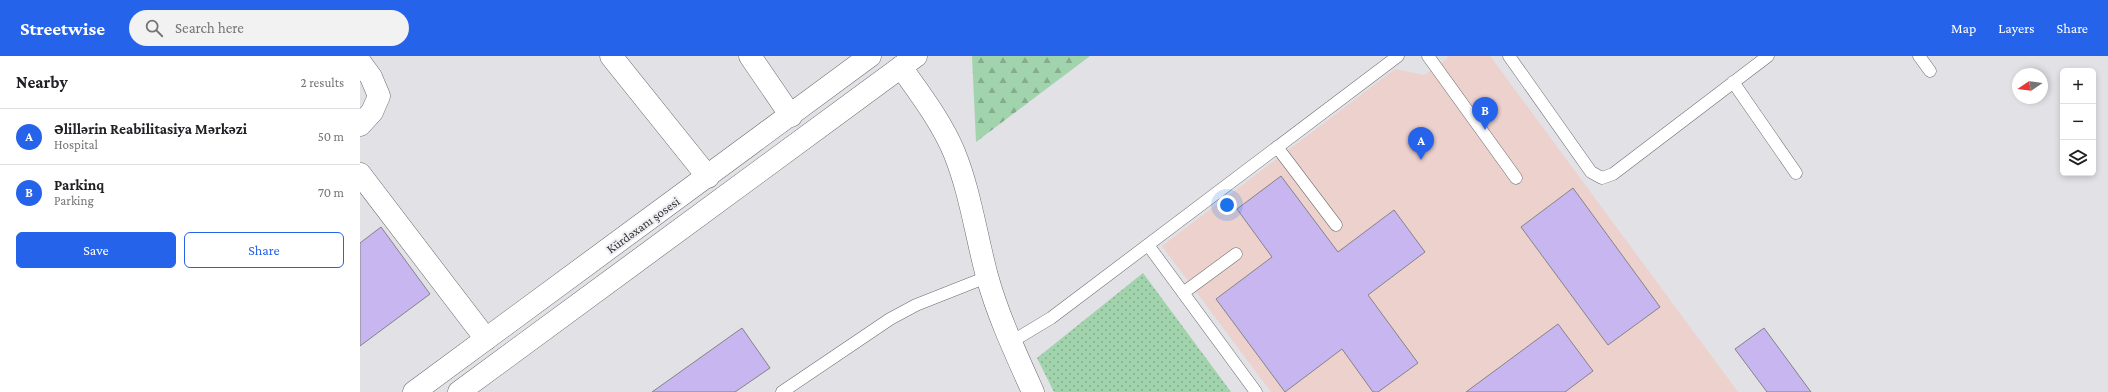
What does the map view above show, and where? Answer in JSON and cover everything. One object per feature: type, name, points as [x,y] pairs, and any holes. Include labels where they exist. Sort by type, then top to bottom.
[{"type":"main road","points":[[611,56],[708,177]]},
{"type":"main road","points":[[750,56],[791,116]]},
{"type":"main road","name":"Kürdəxanı şosesi","points":[[414,392],[791,116],[870,56]]},
{"type":"main road","points":[[459,392],[904,60],[954,153],[962,178],[987,277],[1011,342],[1033,392]]},
{"type":"main road","points":[[360,62],[371,77],[379,96],[372,112],[360,126]]},
{"type":"main road","points":[[360,174],[486,339]]},
{"type":"lane","points":[[1011,342],[1028,334],[1051,318],[1398,56]]},
{"type":"lane","points":[[1428,56],[1516,178]]},
{"type":"lane","points":[[1509,56],[1591,172],[1602,178],[1614,174],[1768,56]]},
{"type":"lane","points":[[1918,56],[1930,72]]},
{"type":"lane","points":[[1733,82],[1796,173]]},
{"type":"lane","points":[[1277,147],[1336,225]]},
{"type":"lane","points":[[1148,245],[1256,392]]},
{"type":"lane","points":[[1183,293],[1236,254]]},
{"type":"lane","points":[[782,392],[890,319],[916,305],[987,277]]},
{"type":"shaded area","points":[[1448,56],[1490,56],[1738,392],[1271,392],[1162,246],[1395,69],[1424,75],[1447,59]]},
{"type":"green space","points":[[972,56],[1090,56],[976,142]]},
{"type":"green space","points":[[1143,273],[1231,392],[1054,392],[1037,358]]},
{"type":"building","points":[[1281,176],[1338,252],[1394,210],[1425,252],[1368,295],[1418,363],[1378,392],[1373,392],[1342,349],[1285,392],[1216,299],[1272,257],[1237,209]]},
{"type":"building","points":[[1573,188],[1660,307],[1608,345],[1521,227]]},
{"type":"building","points":[[381,227],[430,294],[360,346],[360,243]]},
{"type":"building","points":[[1558,324],[1593,371],[1565,392],[1466,392]]},
{"type":"building","points":[[742,328],[770,368],[735,392],[652,392]]},
{"type":"building","points":[[1764,328],[1811,392],[1767,392],[1735,349]]},
{"type":"place","name":"Parkinq","points":[[1485,130]]},
{"type":"place","name":"Əlillərin Reabilitasiya Mərkəzi","points":[[1421,160]]}]
